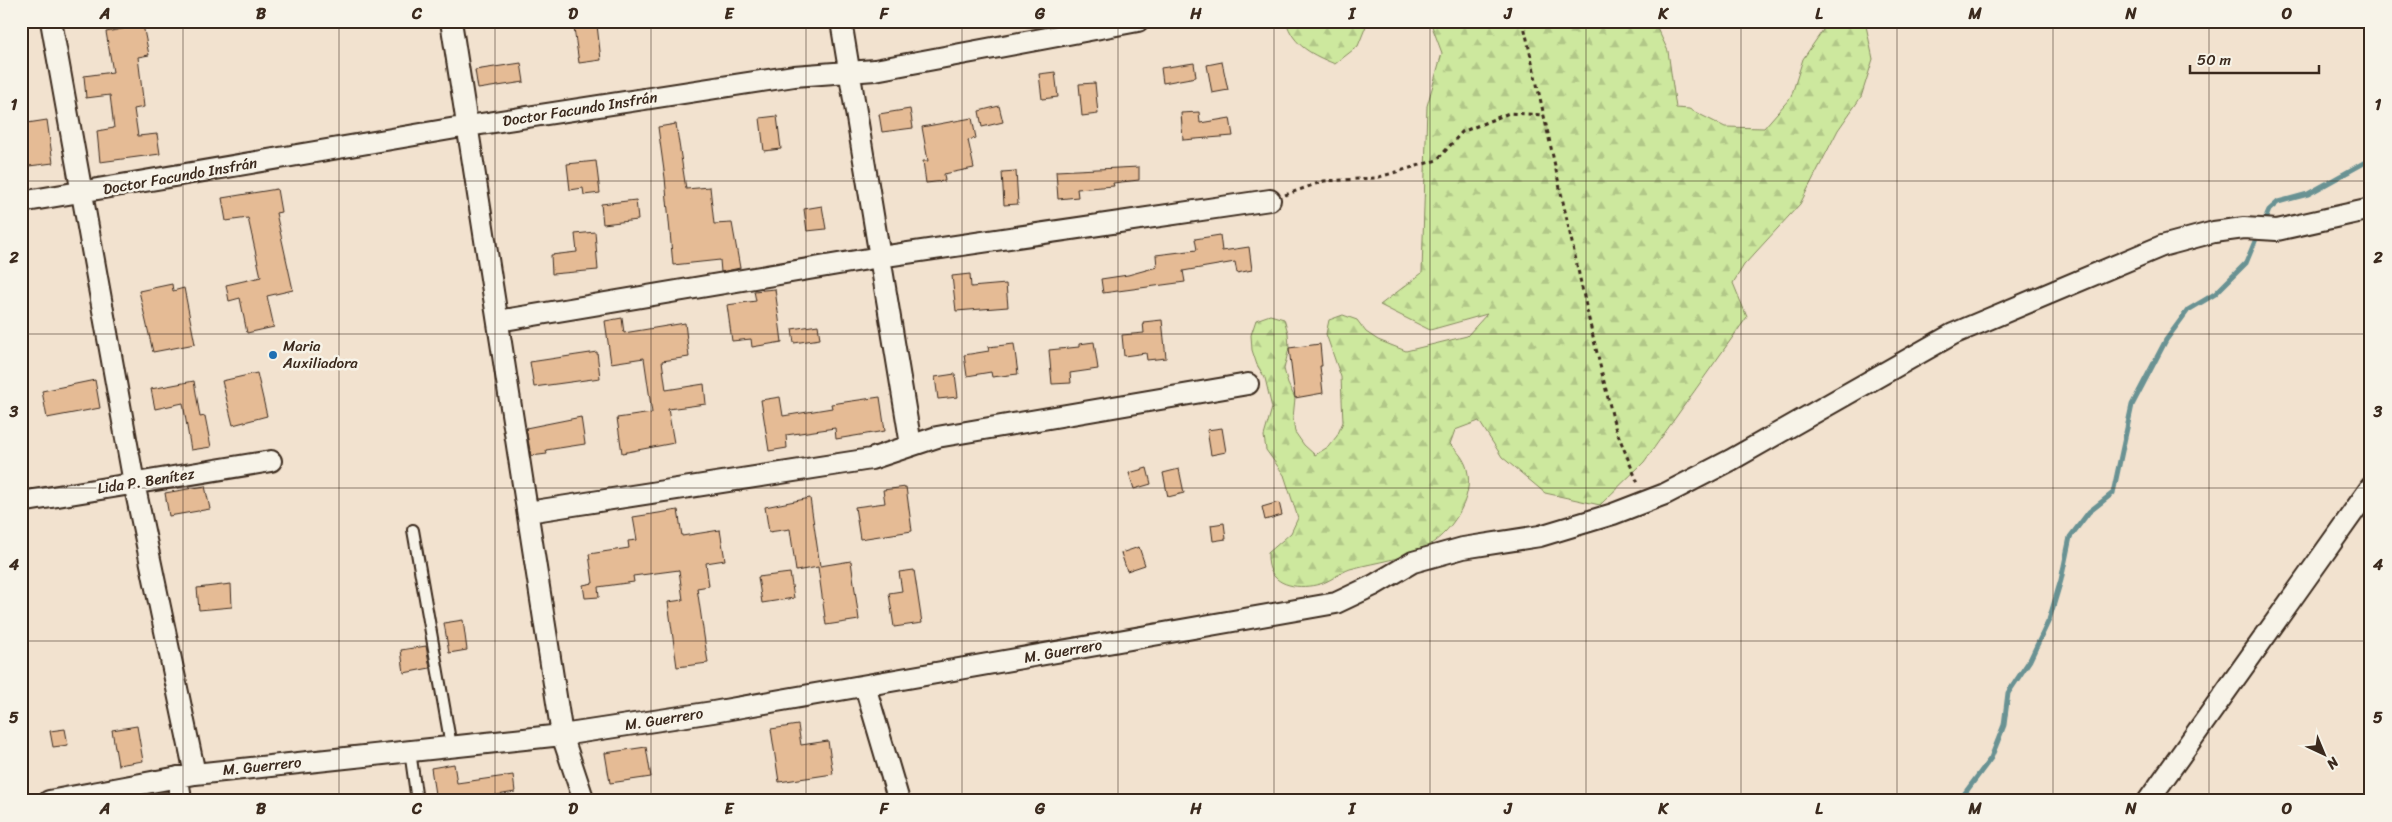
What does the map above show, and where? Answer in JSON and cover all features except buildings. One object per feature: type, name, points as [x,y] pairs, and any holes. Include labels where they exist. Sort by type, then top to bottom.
[{"type":"street","points":[[51,21],[80,193],[186,775],[182,801]]},
{"type":"street","points":[[451,21],[562,735],[584,801]]},
{"type":"street","points":[[841,21],[911,446]]},
{"type":"street","name":"Doctor Facundo Insfrán","points":[[21,202],[468,126],[794,76],[875,70],[1138,21]]},
{"type":"street","points":[[498,321],[880,257],[1270,200]]},
{"type":"street","name":"M. Guerrero","points":[[50,801],[186,775],[562,735],[713,712],[1336,604],[1413,562],[1463,548],[1540,536],[1613,514],[1665,494],[1731,460],[1953,334],[2162,246],[2214,232],[2244,228],[2277,230],[2371,209]]},
{"type":"street","points":[[528,512],[871,459],[937,437],[1248,384]]},
{"type":"street","name":"Lida P. Benítez","points":[[21,502],[271,460]]},
{"type":"street","points":[[2148,801],[2371,487]]},
{"type":"street","points":[[866,686],[899,801]]},
{"type":"lane","points":[[413,530],[451,746]]},
{"type":"lane","points":[[410,751],[416,801]]},
{"type":"path","points":[[1523,21],[1616,427],[1647,501]]},
{"type":"path","points":[[1270,200],[1324,181],[1376,178],[1437,160],[1462,132],[1509,113],[1544,115]]},
{"type":"green space","points":[[1286,21],[1368,21],[1358,46],[1335,64],[1312,53],[1299,43],[1289,30]]},
{"type":"green space","points":[[1430,21],[1654,21],[1668,51],[1676,108],[1689,109],[1725,127],[1764,128],[1791,97],[1803,59],[1825,27],[1865,21],[1873,59],[1861,97],[1838,130],[1800,204],[1744,265],[1733,283],[1747,317],[1644,462],[1600,505],[1545,493],[1502,457],[1479,421],[1455,430],[1450,444],[1458,452],[1467,469],[1469,480],[1467,492],[1464,503],[1451,525],[1434,542],[1407,555],[1350,569],[1316,585],[1293,586],[1285,584],[1274,576],[1270,569],[1268,553],[1291,533],[1298,518],[1284,475],[1266,450],[1264,436],[1272,408],[1265,378],[1257,365],[1252,350],[1251,335],[1256,320],[1270,315],[1284,319],[1288,333],[1289,348],[1284,369],[1288,384],[1295,398],[1293,418],[1295,432],[1304,445],[1315,455],[1328,447],[1337,436],[1343,422],[1341,377],[1326,334],[1329,320],[1343,315],[1357,320],[1366,332],[1378,340],[1406,351],[1467,336],[1487,314],[1430,330],[1380,305],[1422,273],[1427,106],[1442,53]]},
{"type":"waterway","points":[[2263,224],[2269,210],[2278,202],[2308,194],[2371,159]]},
{"type":"waterway","points":[[1957,801],[1991,758],[2004,725],[2008,693],[2030,660],[2049,620],[2061,580],[2070,537],[2089,512],[2113,493],[2132,405],[2166,340],[2188,310],[2215,294],[2246,263],[2258,234]]},
{"type":"place","name":"Maria Auxiliadora","points":[[273,355]]}]
